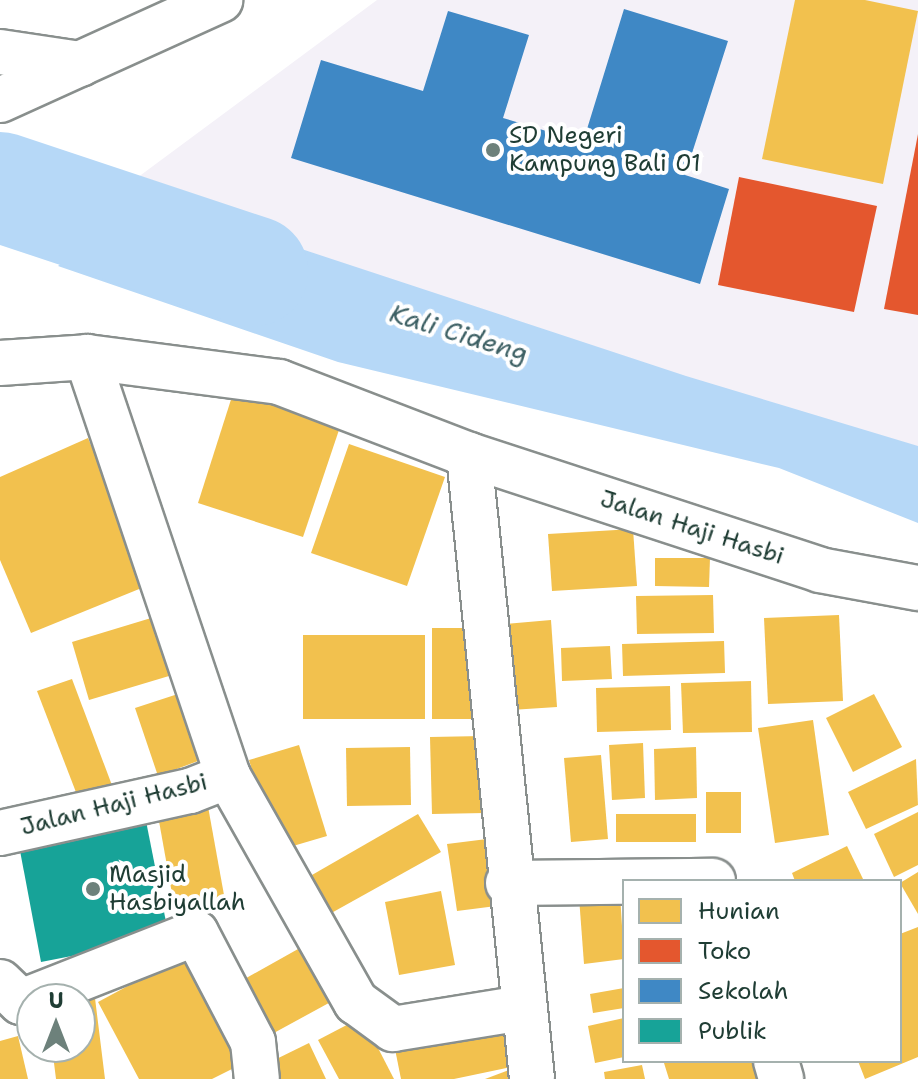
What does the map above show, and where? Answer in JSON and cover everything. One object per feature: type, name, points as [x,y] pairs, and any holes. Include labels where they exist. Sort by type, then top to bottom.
[{"type":"street","points":[[0,100],[220,0]]},
{"type":"street","points":[[0,52],[80,64]]},
{"type":"street","name":"Jalan Haji Hasbi","points":[[0,363],[87,357],[279,382],[469,455],[820,570],[918,588]]},
{"type":"street","name":"Jalan Haji Hasbi","points":[[87,357],[228,776],[356,1002],[393,1029],[522,1008]]},
{"type":"street","points":[[469,455],[508,883],[532,1079]]},
{"type":"street","name":"Jalan Haji Hasbi","points":[[0,833],[190,791],[228,776]]},
{"type":"street","points":[[508,883],[622,882]]},
{"type":"street","points":[[0,982],[21,1002],[196,933],[253,1042],[257,1079]]},
{"type":"shaded area","points":[[377,0],[918,0],[918,518],[95,209]]},
{"type":"water","points":[[141,196],[686,376],[918,446],[918,523],[779,468],[338,362],[58,266]]},
{"type":"building: Hunian","points":[[795,0],[865,0],[918,11],[883,184],[762,159]]},
{"type":"building: Hunian","points":[[235,387],[342,421],[303,537],[198,503]]},
{"type":"building: Hunian","points":[[88,438],[149,585],[31,633],[0,560],[0,477]]},
{"type":"building: Hunian","points":[[349,444],[445,477],[407,586],[311,553]]},
{"type":"building: Hunian","points":[[633,529],[637,586],[552,591],[548,534]]},
{"type":"building: Hunian","points":[[655,558],[710,558],[709,587],[655,586]]},
{"type":"building: Hunian","points":[[713,595],[714,633],[637,634],[636,596]]},
{"type":"building: Hunian","points":[[161,615],[179,673],[89,700],[72,642]]},
{"type":"building: Hunian","points":[[839,615],[843,701],[768,704],[764,618]]},
{"type":"building: Hunian","points":[[551,620],[557,707],[511,710],[504,624]]},
{"type":"building: Hunian","points":[[432,628],[478,628],[478,719],[432,719]]},
{"type":"building: Hunian","points":[[303,635],[425,635],[425,719],[303,719]]},
{"type":"building: Hunian","points":[[724,641],[725,673],[623,676],[622,644]]},
{"type":"building: Hunian","points":[[610,646],[612,679],[562,681],[561,648]]},
{"type":"building: Hunian","points":[[72,679],[113,788],[79,800],[37,691]]},
{"type":"building: Hunian","points":[[751,681],[752,732],[683,733],[681,683]]},
{"type":"building: Hunian","points":[[670,686],[671,730],[597,732],[596,688]]},
{"type":"building: Hunian","points":[[184,692],[206,758],[158,776],[135,708]]},
{"type":"building: Hunian","points":[[874,694],[902,747],[853,772],[826,718]]},
{"type":"building: Hunian","points":[[813,720],[829,835],[775,843],[758,728]]},
{"type":"building: Hunian","points":[[483,736],[485,813],[432,814],[430,737]]},
{"type":"building: Hunian","points":[[643,743],[645,798],[612,800],[609,745]]},
{"type":"building: Hunian","points":[[299,745],[327,836],[276,851],[249,760]]},
{"type":"building: Hunian","points":[[410,747],[411,805],[347,806],[346,748]]},
{"type":"building: Hunian","points":[[696,747],[697,798],[655,800],[654,749]]},
{"type":"building: Hunian","points":[[601,755],[608,839],[571,842],[564,758]]},
{"type":"building: Hunian","points":[[916,759],[918,805],[866,829],[848,792]]},
{"type":"building: Hunian","points":[[706,792],[741,792],[741,833],[706,833]]},
{"type":"building: Hunian","points":[[207,801],[226,906],[176,916],[157,810]]},
{"type":"building: Hunian","points":[[918,812],[918,865],[894,877],[874,834]]},
{"type":"building: Hunian","points":[[418,814],[441,852],[326,916],[305,879]]},
{"type":"building: Hunian","points":[[616,814],[696,814],[696,842],[616,842]]},
{"type":"building: Hunian","points":[[495,838],[504,905],[457,911],[447,844]]},
{"type":"building: Hunian","points":[[847,846],[863,879],[794,879],[792,873]]},
{"type":"building: Hunian","points":[[918,872],[918,914],[902,886],[902,882]]},
{"type":"building: Hunian","points":[[441,891],[455,965],[399,975],[385,902]]},
{"type":"building: Hunian","points":[[620,894],[622,959],[584,964],[579,897]]},
{"type":"building: Hunian","points":[[918,927],[918,1057],[865,1079],[859,1063],[902,1063],[902,933]]},
{"type":"building: Hunian","points":[[307,944],[338,998],[272,1034],[241,981]]},
{"type":"building: Hunian","points":[[191,952],[248,1061],[212,1079],[139,1079],[98,1002]]},
{"type":"building: Hunian","points":[[622,988],[622,1008],[593,1013],[590,994]]},
{"type":"building: Hunian","points":[[96,1006],[105,1079],[56,1079],[54,1063],[96,1063]]},
{"type":"building: Hunian","points":[[515,1014],[526,1064],[454,1079],[401,1079],[393,1039]]},
{"type":"building: Hunian","points":[[362,1017],[394,1079],[339,1079],[318,1040]]},
{"type":"building: Hunian","points":[[622,1018],[622,1057],[595,1063],[588,1026]]},
{"type":"building: Hunian","points":[[16,1037],[16,1063],[24,1063],[28,1079],[0,1079],[0,1041]]},
{"type":"building: Hunian","points":[[309,1043],[326,1079],[261,1079],[256,1069]]},
{"type":"building: Hunian","points":[[664,1063],[763,1063],[760,1079],[669,1079]]},
{"type":"building: Hunian","points":[[642,1065],[645,1079],[605,1079],[604,1072]]},
{"type":"building: Hunian","points":[[509,1070],[513,1079],[485,1079]]},
{"type":"building: Toko","points":[[918,134],[918,315],[884,309]]},
{"type":"building: Toko","points":[[739,177],[877,206],[854,312],[718,285]]},
{"type":"building: Sekolah","name":"SD Negeri Kampung Bali 01","points":[[624,9],[728,41],[685,175],[729,189],[700,284],[291,158],[321,60],[423,91],[448,11],[529,35],[503,118],[583,142]]},
{"type":"building: Publik","name":"Masjid Hasbiyallah","points":[[145,816],[169,937],[41,962],[18,840]]},
{"type":"waterway","name":"Kali Cideng","points":[[0,187],[253,271]]},
{"type":"place","name":"SD Negeri Kampung Bali 01","points":[[493,150]]},
{"type":"place","name":"Masjid Hasbiyallah","points":[[93,889]]}]
